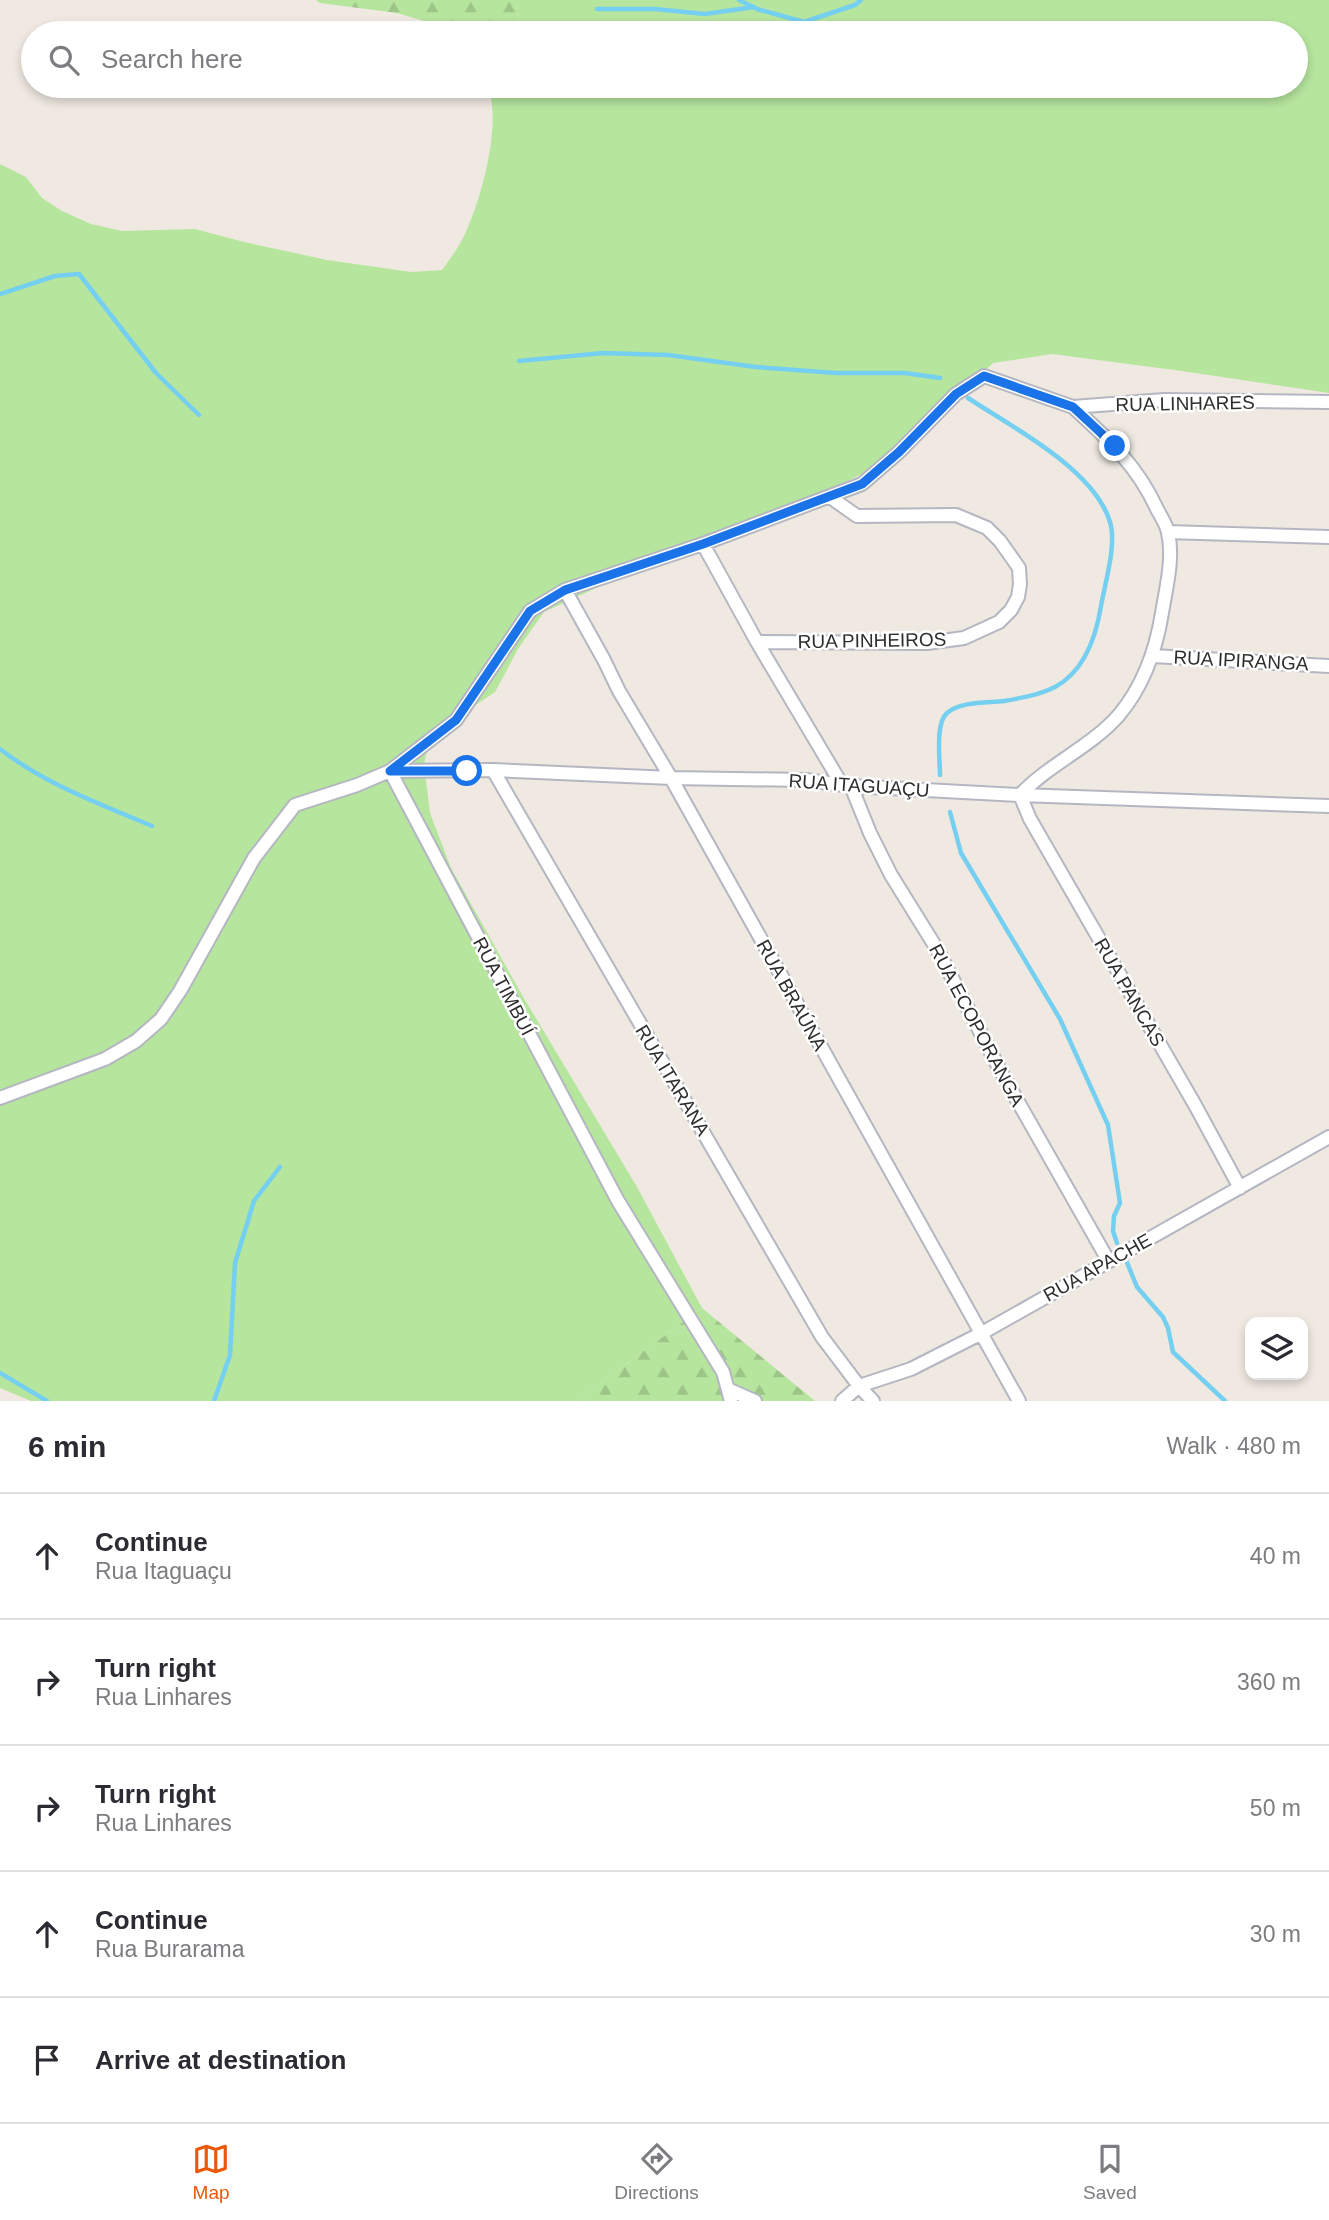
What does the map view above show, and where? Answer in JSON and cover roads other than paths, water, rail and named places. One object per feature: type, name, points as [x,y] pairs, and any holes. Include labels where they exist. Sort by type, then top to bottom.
[{"type":"street","name":"RUA LINHARES","points":[[390,771],[456,720],[530,611],[565,590],[703,544],[862,484],[899,452],[956,394],[984,376],[1073,407],[1164,400],[1329,402]]},
{"type":"street","points":[[1020,795],[1032,782],[1091,740],[1117,717],[1130,701],[1153,656],[1167,582],[1170,549],[1168,532],[1150,493],[1133,466],[1073,407]]},
{"type":"street","name":"RUA PINHEIROS","points":[[757,642],[927,643],[964,638],[999,622],[1011,610],[1018,597],[1019,568],[987,528],[956,515],[857,516],[830,497]]},
{"type":"street","points":[[1168,532],[1329,537]]},
{"type":"street","name":"RUA ECOPORANGA","points":[[703,544],[757,642],[846,786],[891,875],[937,949],[1000,1070],[1108,1260]]},
{"type":"street","name":"RUA BRAÚNA","points":[[565,590],[619,691],[671,778],[1019,1401]]},
{"type":"street","name":"RUA IPIRANGA","points":[[1153,656],[1329,666]]},
{"type":"street","name":"RUA ITAGUAÇU","points":[[390,771],[493,770],[671,778],[806,780],[846,786],[1020,795],[1329,806]]},
{"type":"street","name":"RUA ITARANA","points":[[493,770],[822,1336],[873,1401]]},
{"type":"street","points":[[0,1098],[105,1059],[136,1041],[160,1019],[180,991],[254,858],[295,805],[390,771]]},
{"type":"street","name":"RUA TIMBUÍ","points":[[390,771],[618,1201],[723,1372],[730,1396]]},
{"type":"street","name":"RUA PANCAS","points":[[1020,795],[1030,819],[1240,1188]]},
{"type":"street","name":"RUA APACHE","points":[[859,1386],[911,1368],[982,1333],[1329,1137]]},
{"type":"street","points":[[842,1401],[859,1386]]},
{"type":"street","points":[[730,1396],[755,1401]]},
{"type":"waterway","points":[[739,0],[757,9],[800,21]]},
{"type":"waterway","points":[[807,21],[855,5],[861,0]]},
{"type":"waterway","points":[[597,9],[655,9],[705,14],[754,7]]},
{"type":"waterway","points":[[0,294],[55,276],[79,274],[156,373],[199,415]]},
{"type":"waterway","points":[[519,361],[603,353],[668,355],[756,367],[836,373],[905,373],[940,378]]},
{"type":"waterway","points":[[940,775],[940,733],[943,718],[947,713],[967,704],[1004,701],[1043,692],[1065,680],[1081,663],[1096,629],[1110,564],[1112,541],[1110,522],[1101,503],[1070,467],[1028,436],[968,398]]},
{"type":"waterway","points":[[0,749],[54,783],[152,826]]},
{"type":"waterway","points":[[950,812],[961,853],[1060,1019],[1108,1125],[1120,1203],[1114,1216],[1113,1231],[1117,1243]]},
{"type":"waterway","points":[[214,1401],[230,1355],[235,1263],[254,1201],[280,1167]]},
{"type":"waterway","points":[[1126,1260],[1137,1287],[1163,1317],[1173,1352],[1225,1401]]},
{"type":"waterway","points":[[0,1373],[47,1401]]}]
